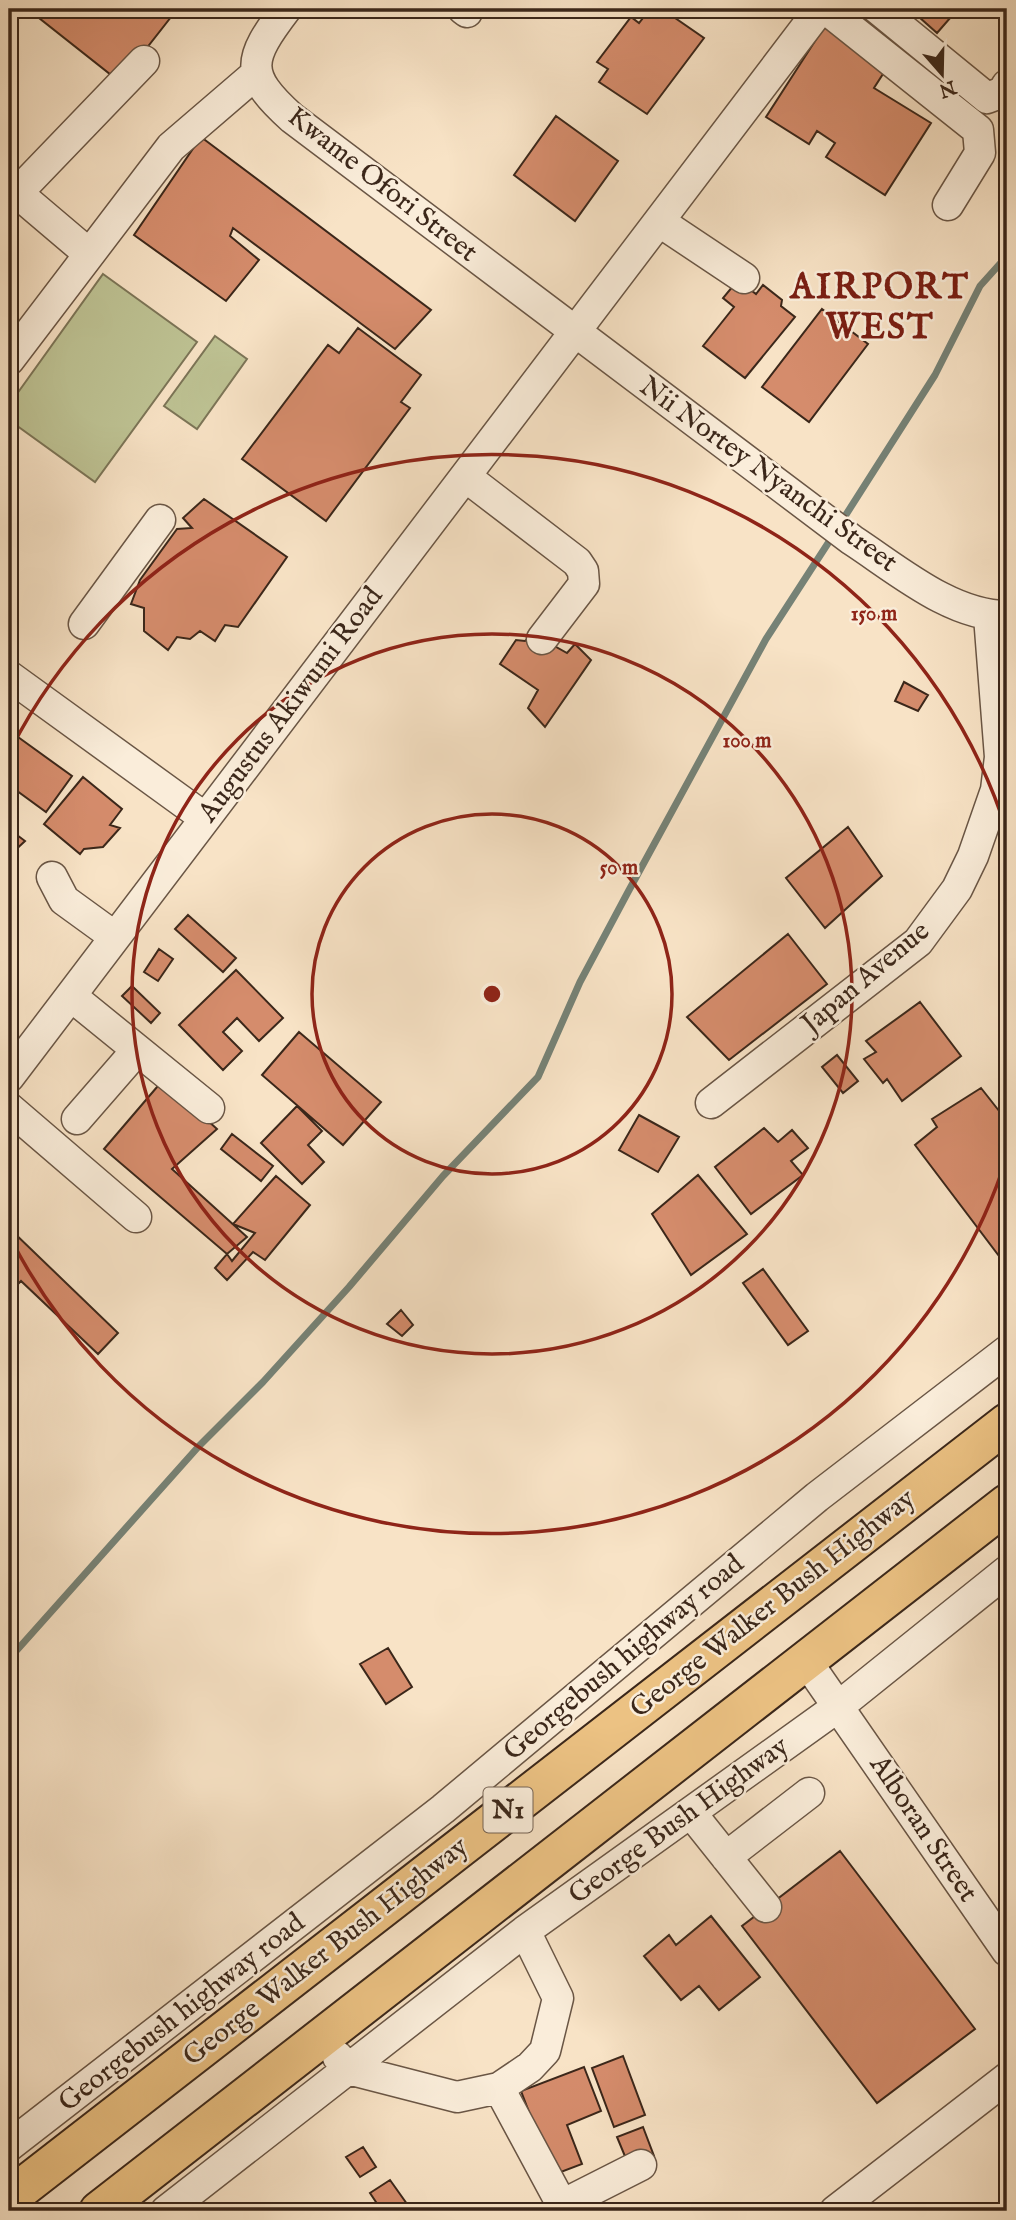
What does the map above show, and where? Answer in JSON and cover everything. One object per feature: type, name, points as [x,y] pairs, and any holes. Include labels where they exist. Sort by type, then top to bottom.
[{"type":"highway","name":"George Walker Bush Highway","points":[[9,2198],[1007,1423]]},
{"type":"highway","name":"N1","points":[[99,2211],[1007,1504]]},
{"type":"street","points":[[9,360],[171,147],[256,74],[260,45],[286,9]]},
{"type":"street","name":"Augustus Akiwumi Road","points":[[9,1077],[820,9]]},
{"type":"street","points":[[826,9],[978,130],[980,153],[948,205]]},
{"type":"street","points":[[878,9],[987,98],[1003,92],[1007,85]]},
{"type":"street","points":[[88,253],[13,189],[144,61]]},
{"type":"street","name":"Kwame Ofori Street","points":[[256,74],[268,97],[292,118],[575,334]]},
{"type":"street","points":[[660,222],[744,278]]},
{"type":"street","name":"Nii Nortey Nyanchi Street","points":[[575,334],[852,540],[938,594],[998,616]]},
{"type":"street","points":[[466,477],[577,562],[583,571],[583,584],[542,639]]},
{"type":"street","points":[[84,624],[160,520]]},
{"type":"street","name":"Japan Avenue","points":[[711,1103],[918,942],[957,889],[973,856],[996,790],[1000,757],[998,616]]},
{"type":"street","points":[[9,676],[205,818]]},
{"type":"street","points":[[52,877],[64,900],[115,937]]},
{"type":"street","points":[[71,996],[209,1108]]},
{"type":"street","points":[[77,1119],[137,1050]]},
{"type":"street","points":[[9,1108],[136,1217]]},
{"type":"street","name":"Georgebush highway road","points":[[9,2146],[443,1809],[817,1497],[1007,1351]]},
{"type":"street","name":"George Bush Highway","points":[[166,2211],[525,1931],[839,1706],[1007,1571]]},
{"type":"street","name":"Alboran Street","points":[[807,1662],[1007,1951]]},
{"type":"street","points":[[726,1857],[809,1793]]},
{"type":"street","points":[[691,1813],[766,1907]]},
{"type":"street","points":[[322,2038],[348,2068],[457,2096],[499,2088],[530,2067],[545,2051],[558,1998],[525,1931]]},
{"type":"street","points":[[835,2211],[1007,2078]]},
{"type":"street","points":[[499,2088],[557,2208],[641,2165]]},
{"type":"green space","points":[[103,274],[197,342],[95,482],[9,420],[9,405]]},
{"type":"green space","points":[[215,336],[247,359],[197,429],[164,406]]},
{"type":"building","points":[[38,9],[120,9],[126,13],[130,9],[159,9],[171,17],[120,82],[34,14]]},
{"type":"building","points":[[650,9],[662,9],[704,38],[647,114],[599,82],[608,69],[597,62],[631,17],[639,23]]},
{"type":"building","points":[[910,9],[958,9],[937,33]]},
{"type":"building","points":[[826,24],[890,63],[874,88],[931,123],[885,195],[826,157],[835,143],[817,131],[809,144],[766,117]]},
{"type":"building","points":[[556,116],[618,161],[575,221],[514,175]]},
{"type":"building","points":[[201,137],[431,310],[395,349],[233,228],[230,236],[259,260],[226,301],[134,235]]},
{"type":"building","points":[[738,280],[756,294],[763,285],[782,300],[781,306],[795,317],[745,378],[703,346],[734,307],[723,298]]},
{"type":"building","points":[[822,309],[868,344],[809,422],[762,387]]},
{"type":"building","points":[[358,328],[421,375],[401,402],[410,408],[326,521],[242,459],[328,345],[339,353]]},
{"type":"building","points":[[204,499],[287,557],[238,627],[225,625],[215,641],[200,631],[190,639],[177,637],[168,650],[144,631],[144,608],[131,604],[140,580],[177,529],[192,528],[183,518]]},
{"type":"building","points":[[533,634],[567,653],[575,644],[591,660],[545,727],[528,708],[538,690],[500,664],[516,640],[525,641]]},
{"type":"building","points":[[904,682],[928,695],[918,711],[895,701]]},
{"type":"building","points":[[18,737],[72,776],[46,812],[9,785],[9,750]]},
{"type":"building","points":[[83,777],[122,809],[110,825],[120,828],[103,847],[84,849],[80,854],[44,824]]},
{"type":"building","points":[[848,827],[882,876],[825,928],[786,878]]},
{"type":"building","points":[[9,829],[25,841],[9,856]]},
{"type":"building","points":[[188,915],[236,958],[223,972],[175,929]]},
{"type":"building","points":[[788,934],[827,984],[729,1060],[687,1017]]},
{"type":"building","points":[[159,949],[173,959],[158,981],[144,972]]},
{"type":"building","points":[[236,970],[283,1018],[259,1041],[237,1018],[223,1032],[242,1051],[223,1070],[179,1025]]},
{"type":"building","points":[[132,986],[160,1013],[151,1023],[122,996]]},
{"type":"building","points":[[920,1002],[961,1056],[902,1101],[887,1079],[883,1083],[864,1059],[876,1052],[866,1041]]},
{"type":"building","points":[[299,1032],[381,1102],[343,1145],[262,1075]]},
{"type":"building","points":[[837,1055],[858,1081],[843,1093],[822,1067]]},
{"type":"building","points":[[163,1080],[217,1129],[172,1169],[247,1237],[227,1254],[104,1149]]},
{"type":"building","points":[[981,1088],[1007,1121],[1007,1248],[999,1256],[915,1145],[937,1127],[932,1119]]},
{"type":"building","points":[[297,1106],[322,1131],[308,1145],[324,1162],[302,1184],[261,1143]]},
{"type":"building","points":[[639,1115],[679,1137],[658,1172],[619,1150]]},
{"type":"building","points":[[764,1128],[778,1142],[792,1130],[808,1148],[791,1161],[803,1175],[751,1214],[715,1167]]},
{"type":"building","points":[[232,1134],[273,1166],[261,1181],[221,1149]]},
{"type":"building","points":[[698,1175],[747,1234],[691,1275],[652,1214]]},
{"type":"building","points":[[276,1176],[310,1205],[265,1260],[253,1252],[227,1280],[215,1268],[227,1254],[232,1261],[255,1233],[233,1224]]},
{"type":"building","points":[[9,1228],[118,1333],[98,1354],[21,1281],[9,1293]]},
{"type":"building","points":[[763,1269],[808,1331],[788,1345],[743,1283]]},
{"type":"building","points":[[401,1310],[413,1325],[402,1336],[387,1324]]},
{"type":"building","points":[[388,1648],[412,1687],[386,1704],[360,1664]]},
{"type":"building","points":[[840,1851],[975,2029],[877,2103],[742,1926]]},
{"type":"building","points":[[711,1916],[760,1977],[719,2010],[699,1986],[681,2000],[644,1956],[669,1935],[676,1945]]},
{"type":"building","points":[[623,2056],[645,2115],[614,2127],[592,2068]]},
{"type":"building","points":[[584,2067],[601,2111],[567,2125],[582,2164],[553,2175],[521,2091]]},
{"type":"building","points":[[643,2127],[654,2156],[629,2166],[617,2137]]},
{"type":"building","points":[[363,2147],[376,2167],[360,2177],[346,2157]]},
{"type":"building","points":[[390,2180],[412,2211],[382,2211],[370,2193]]},
{"type":"waterway","points":[[840,524],[935,375],[980,286],[1007,256]]},
{"type":"waterway","points":[[9,1659],[199,1446],[263,1382],[349,1287],[443,1176],[538,1077],[580,982],[628,892],[766,639],[834,534]]},
{"type":"district","name":"AIRPORT WEST","points":[[880,308]]}]
